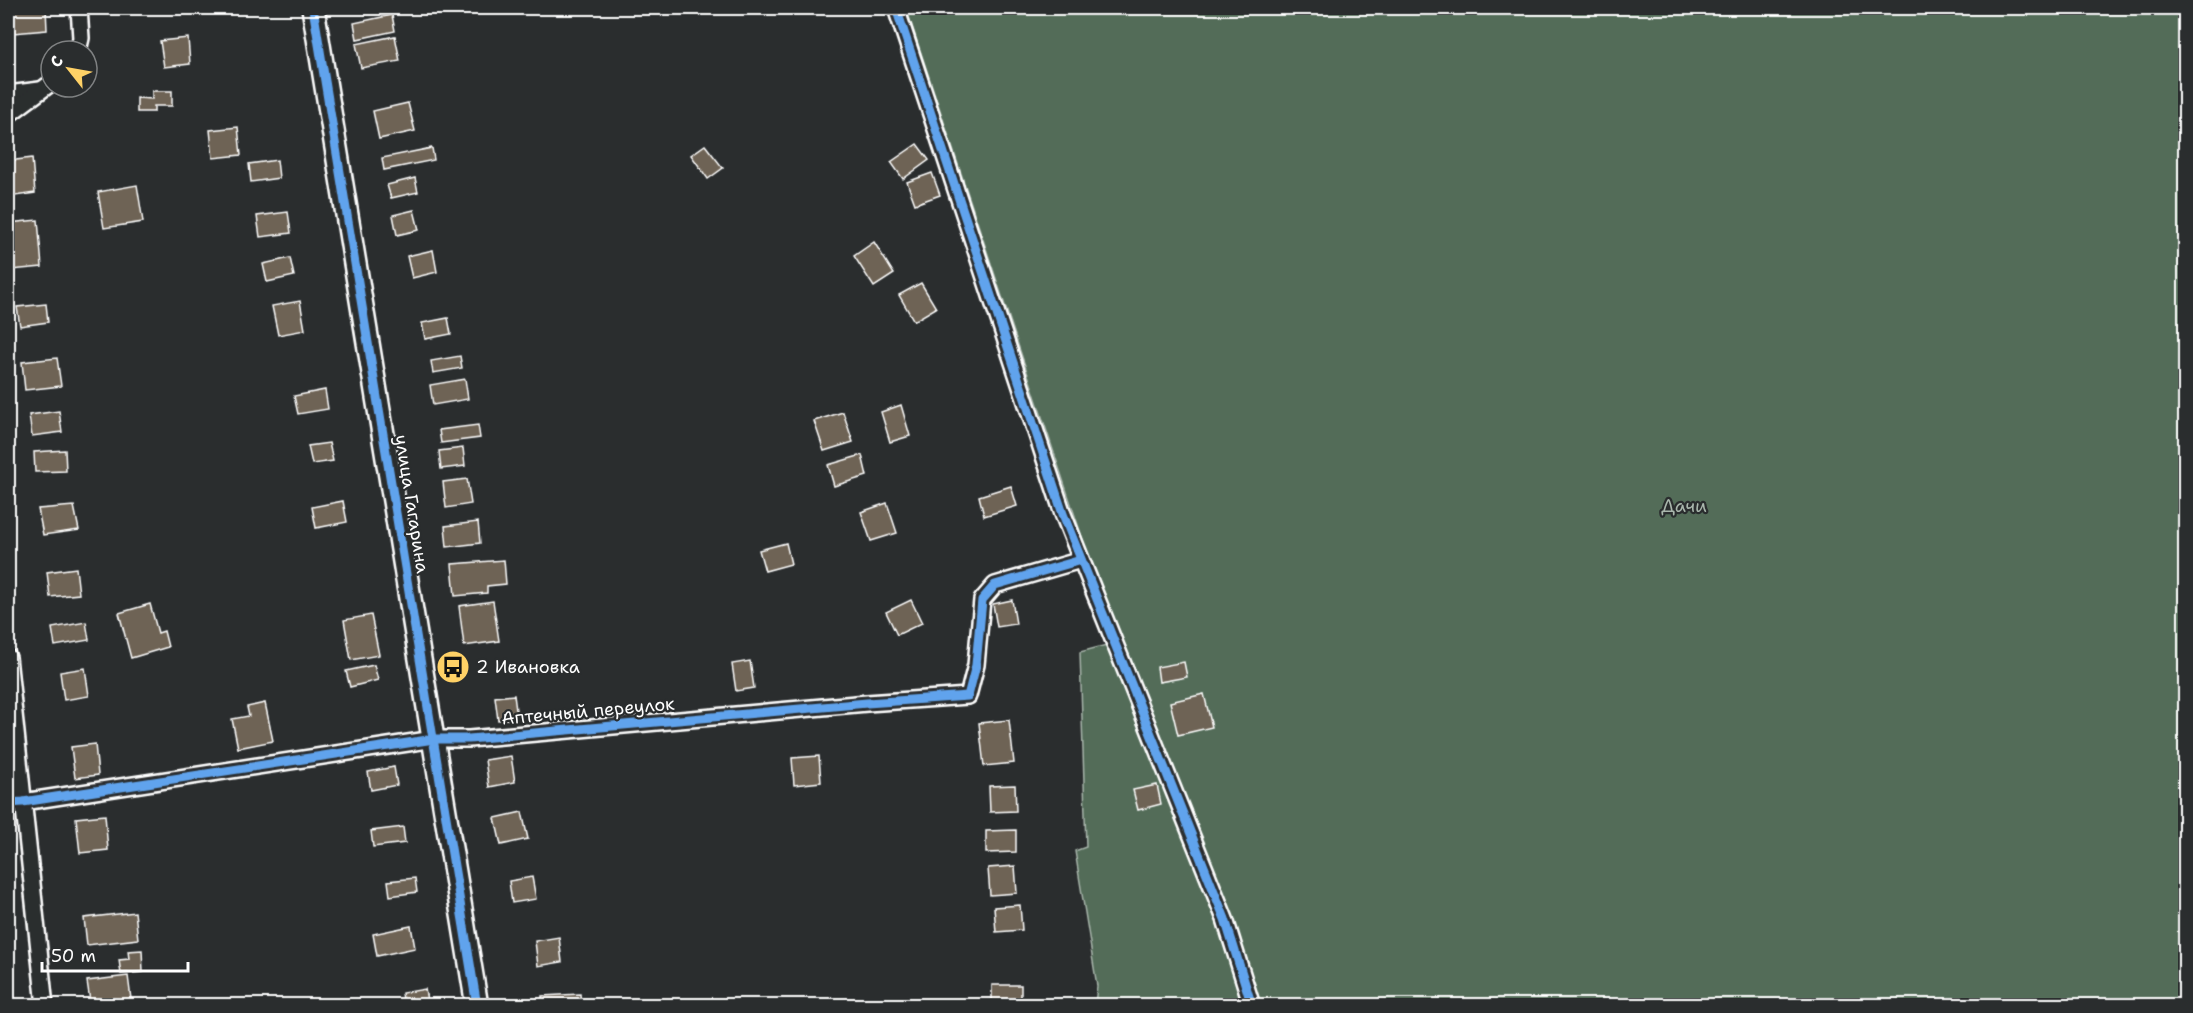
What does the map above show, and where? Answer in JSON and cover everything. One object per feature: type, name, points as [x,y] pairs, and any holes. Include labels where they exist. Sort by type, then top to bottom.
[{"type":"street","points":[[79,8],[81,39]]},
{"type":"street","name":"улица Гагарина","points":[[313,8],[477,1005]]},
{"type":"street","points":[[896,8],[1063,514],[1226,919],[1252,1005]]},
{"type":"street","points":[[8,94],[39,88]]},
{"type":"street","points":[[8,115],[39,92]]},
{"type":"street","name":"Аптечный переулок","points":[[15,802],[434,739],[469,739],[968,696],[976,665],[982,600],[995,585],[1081,560]]},
{"type":"street","points":[[8,657],[15,802],[45,1005]]},
{"type":"green space","name":"Дачи","points":[[906,8],[2181,8],[2186,26],[2185,1005],[1095,1005],[1097,986],[1075,851],[1086,847],[1080,652],[1122,641],[1089,558]]},
{"type":"building","points":[[11,8],[46,8],[47,30],[13,33]]},
{"type":"building","points":[[392,15],[395,31],[357,39],[354,23]]},
{"type":"building","points":[[395,36],[400,61],[361,68],[356,44]]},
{"type":"building","points":[[188,38],[190,64],[164,67],[160,41]]},
{"type":"building","points":[[152,91],[172,91],[172,106],[154,106],[154,112],[137,112],[137,98],[152,99]]},
{"type":"building","points":[[408,103],[415,131],[379,139],[373,111]]},
{"type":"building","points":[[238,127],[241,155],[213,158],[210,130]]},
{"type":"building","points":[[917,144],[929,160],[903,179],[891,162]]},
{"type":"building","points":[[705,145],[723,168],[708,179],[691,155]]},
{"type":"building","points":[[432,148],[434,160],[384,170],[382,158]]},
{"type":"building","points":[[32,158],[35,193],[8,197],[8,161]]},
{"type":"building","points":[[277,160],[279,178],[251,182],[249,164]]},
{"type":"building","points":[[932,173],[940,195],[915,204],[907,182]]},
{"type":"building","points":[[415,178],[418,192],[391,198],[387,185]]},
{"type":"building","points":[[137,185],[143,222],[104,228],[98,192]]},
{"type":"building","points":[[414,210],[419,230],[397,235],[393,215]]},
{"type":"building","points":[[288,212],[291,233],[260,237],[257,216]]},
{"type":"building","points":[[38,220],[42,267],[11,270],[8,223]]},
{"type":"building","points":[[874,242],[894,274],[874,287],[854,256]]},
{"type":"building","points":[[433,250],[437,272],[412,278],[407,256]]},
{"type":"building","points":[[290,258],[294,276],[267,282],[263,264]]},
{"type":"building","points":[[921,283],[936,308],[914,321],[899,295]]},
{"type":"building","points":[[300,301],[305,330],[278,335],[272,306]]},
{"type":"building","points":[[46,304],[48,322],[20,326],[17,307]]},
{"type":"building","points":[[448,318],[451,334],[425,339],[422,323]]},
{"type":"building","points":[[460,356],[462,368],[433,373],[431,361]]},
{"type":"building","points":[[57,358],[61,386],[25,390],[22,362]]},
{"type":"building","points":[[465,379],[468,399],[433,405],[430,385]]},
{"type":"building","points":[[325,390],[328,409],[298,414],[294,396]]},
{"type":"building","points":[[901,405],[910,436],[890,442],[881,412]]},
{"type":"building","points":[[59,411],[62,432],[32,436],[29,415]]},
{"type":"building","points":[[843,412],[853,442],[824,451],[814,421]]},
{"type":"building","points":[[478,425],[480,438],[441,443],[439,430]]},
{"type":"building","points":[[329,443],[333,461],[312,464],[308,446]]},
{"type":"building","points":[[463,448],[465,466],[441,469],[439,451]]},
{"type":"building","points":[[65,450],[66,471],[35,472],[34,452]]},
{"type":"building","points":[[862,455],[867,476],[834,486],[828,465]]},
{"type":"building","points":[[467,479],[471,504],[446,508],[443,482]]},
{"type":"building","points":[[1011,486],[1017,506],[984,516],[979,496]]},
{"type":"building","points":[[343,501],[347,522],[316,528],[312,507]]},
{"type":"building","points":[[887,503],[897,533],[871,541],[861,512]]},
{"type":"building","points":[[74,506],[79,530],[43,535],[38,509]]},
{"type":"building","points":[[478,522],[480,543],[447,547],[445,526]]},
{"type":"building","points":[[786,543],[791,564],[765,571],[759,550]]},
{"type":"building","points":[[504,560],[506,584],[487,586],[487,593],[455,596],[452,564]]},
{"type":"building","points":[[76,568],[79,594],[50,597],[47,572]]},
{"type":"building","points":[[911,600],[922,623],[897,635],[886,612]]},
{"type":"building","points":[[1012,600],[1016,624],[997,627],[993,604]]},
{"type":"building","points":[[493,601],[499,641],[464,646],[459,606]]},
{"type":"building","points":[[150,604],[158,633],[164,631],[168,647],[131,658],[119,613]]},
{"type":"building","points":[[371,615],[379,655],[351,660],[344,620]]},
{"type":"building","points":[[86,622],[89,640],[55,646],[52,628]]},
{"type":"building","points":[[750,661],[754,688],[736,691],[732,664]]},
{"type":"building","points":[[1184,662],[1187,677],[1159,682],[1157,667]]},
{"type":"building","points":[[374,665],[378,680],[350,687],[346,671]]},
{"type":"building","points":[[85,668],[89,696],[64,700],[60,672]]},
{"type":"building","points":[[1204,694],[1212,727],[1178,735],[1170,702]]},
{"type":"building","points":[[514,695],[517,718],[498,720],[495,697]]},
{"type":"building","points":[[265,703],[273,741],[238,748],[232,719],[249,716],[247,707]]},
{"type":"building","points":[[1009,720],[1014,763],[984,766],[979,723]]},
{"type":"building","points":[[95,744],[98,775],[75,778],[71,747]]},
{"type":"building","points":[[511,756],[515,782],[489,787],[485,760]]},
{"type":"building","points":[[819,756],[821,782],[794,785],[792,758]]},
{"type":"building","points":[[394,767],[397,785],[371,790],[368,772]]},
{"type":"building","points":[[1015,785],[1016,811],[990,812],[989,786]]},
{"type":"building","points":[[1157,785],[1161,804],[1138,810],[1133,790]]},
{"type":"building","points":[[522,812],[528,839],[501,845],[495,818]]},
{"type":"building","points":[[105,815],[108,850],[80,853],[76,818]]},
{"type":"building","points":[[403,827],[405,843],[373,847],[371,831]]},
{"type":"building","points":[[1016,830],[1016,852],[986,853],[986,831]]},
{"type":"building","points":[[1015,866],[1017,893],[990,895],[988,868]]},
{"type":"building","points":[[532,877],[536,899],[512,903],[509,881]]},
{"type":"building","points":[[415,878],[417,892],[390,896],[388,881]]},
{"type":"building","points":[[1020,905],[1022,930],[996,932],[994,907]]},
{"type":"building","points":[[135,912],[138,939],[87,945],[84,918]]},
{"type":"building","points":[[411,926],[415,948],[377,956],[373,934]]},
{"type":"building","points":[[559,937],[562,962],[538,966],[535,941]]},
{"type":"building","points":[[142,950],[143,972],[121,974],[119,960],[129,959],[128,951]]},
{"type":"building","points":[[128,976],[131,999],[124,1000],[125,1006],[100,1006],[100,1000],[90,1001],[87,981]]},
{"type":"building","points":[[992,985],[1021,985],[1021,1006],[992,1006]]},
{"type":"building","points":[[425,989],[428,1006],[404,1006],[402,993]]},
{"type":"building","points":[[580,994],[581,1006],[542,1006],[542,996]]},
{"type":"cycle path","points":[[313,8],[477,1006]]},
{"type":"cycle path","points":[[896,8],[1063,514],[1225,919],[1252,1006]]},
{"type":"cycle path","points":[[8,803],[434,739],[469,739],[968,696],[976,665],[982,600],[995,585],[1081,560]]},
{"type":"place","name":"2 Ивановка","points":[[453,667]]}]
